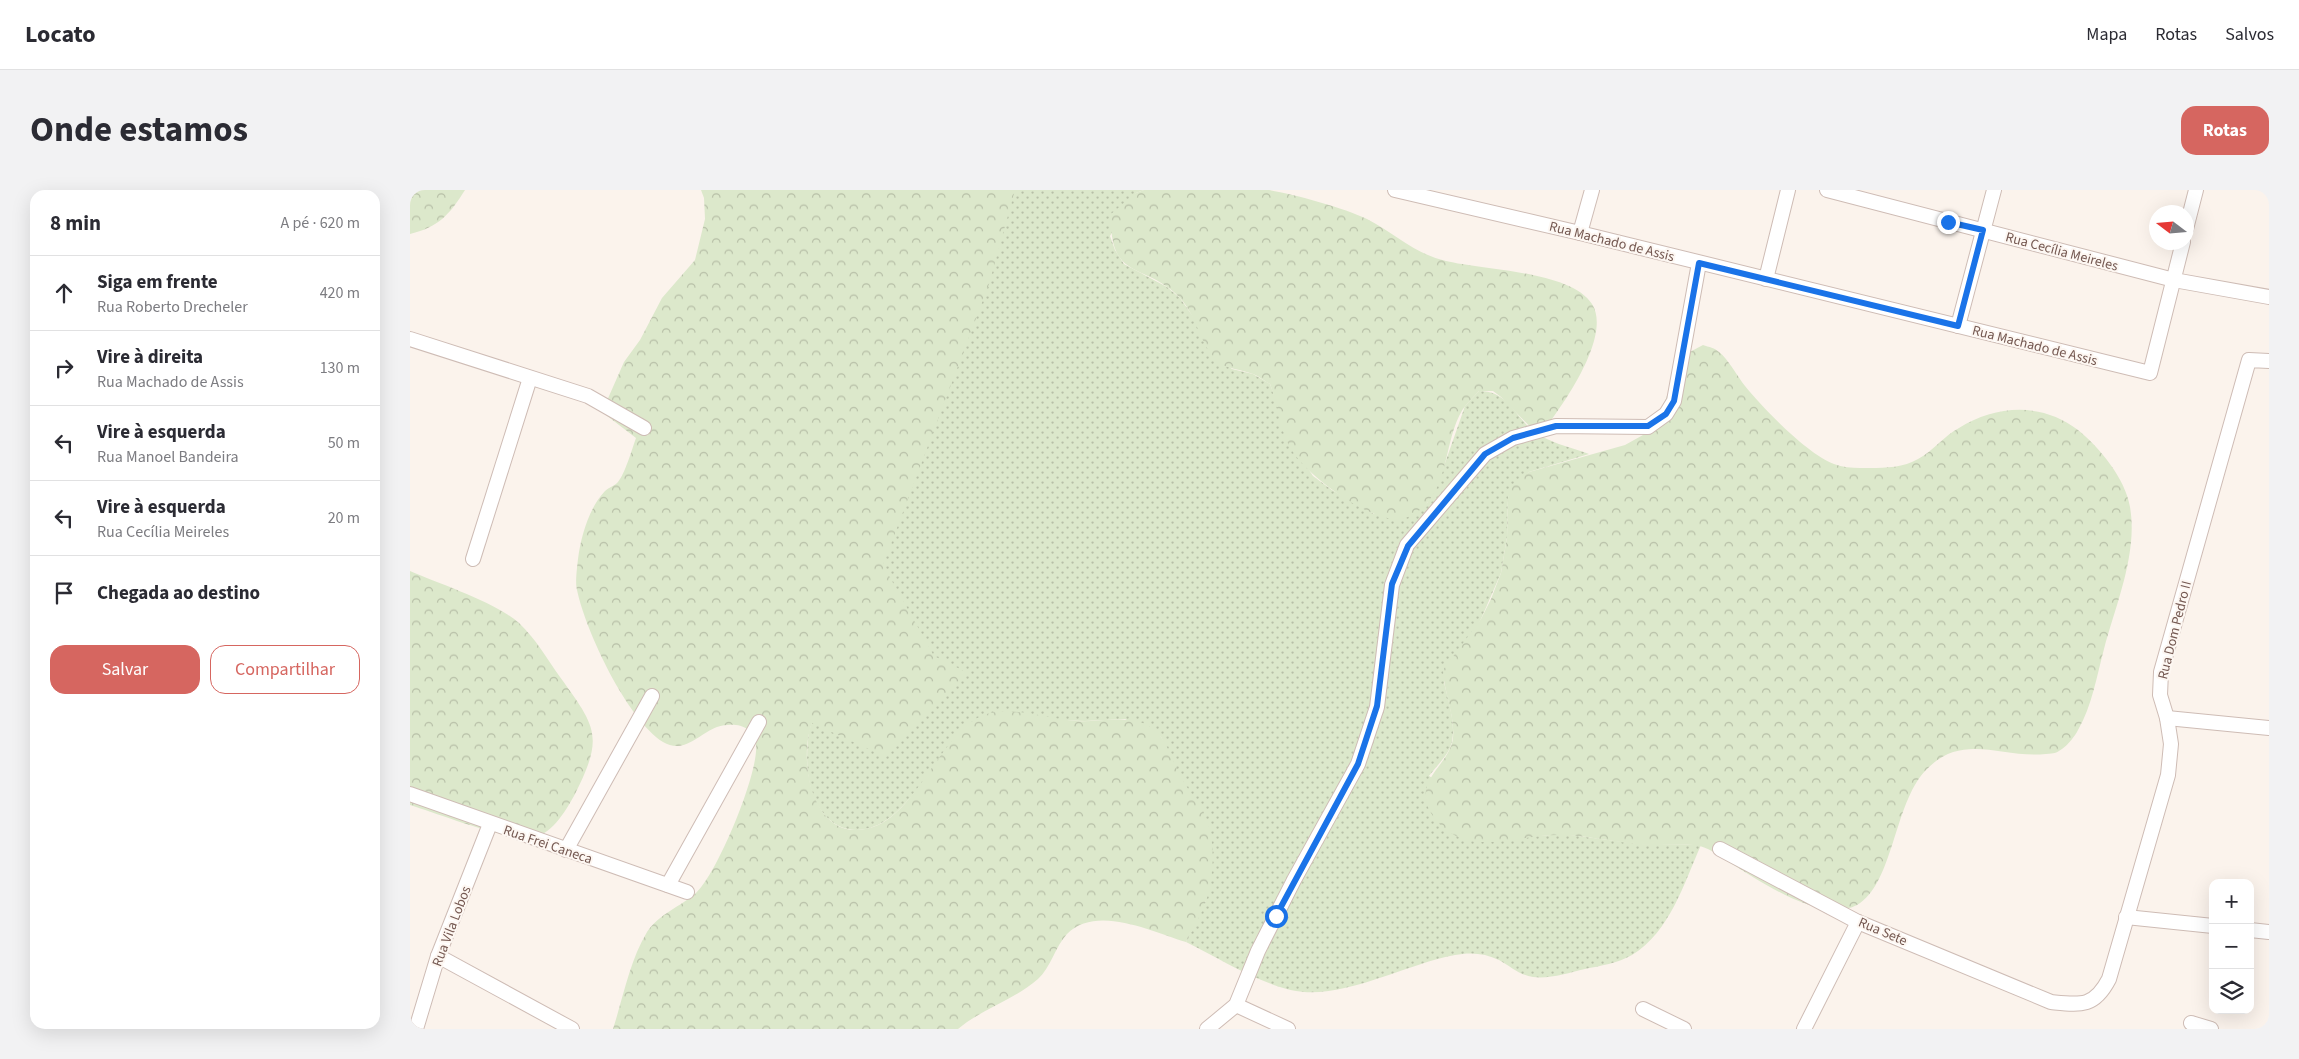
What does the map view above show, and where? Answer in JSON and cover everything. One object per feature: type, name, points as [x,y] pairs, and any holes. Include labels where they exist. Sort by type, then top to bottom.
[{"type":"street","name":"Rua Machado de Assis","points":[[1394,190],[1580,233],[2150,373],[2174,280]]},
{"type":"street","points":[[1580,233],[1592,190]]},
{"type":"street","points":[[1766,279],[1788,190]]},
{"type":"street","name":"Rua Cecília Meireles","points":[[1827,190],[2174,280],[2269,297]]},
{"type":"street","points":[[1958,326],[1994,190]]},
{"type":"street","points":[[2192,205],[2196,190]]},
{"type":"street","points":[[2174,280],[2181,250]]},
{"type":"street","points":[[1206,1029],[1236,1005],[1258,952],[1294,880],[1358,764],[1377,706],[1392,584],[1408,546],[1485,454],[1513,438],[1556,426],[1648,426],[1666,414],[1674,401],[1699,263]]},
{"type":"street","points":[[410,338],[588,396],[644,428]]},
{"type":"street","name":"Rua Dom Pedro II","points":[[2051,1002],[2082,1005],[2100,994],[2108,979],[2168,775],[2170,744],[2167,718],[2160,695],[2161,672],[2249,360],[2269,362]]},
{"type":"street","points":[[473,558],[530,378]]},
{"type":"street","points":[[566,850],[652,696]]},
{"type":"street","points":[[2167,718],[2269,728]]},
{"type":"street","points":[[668,885],[758,722]]},
{"type":"street","name":"Rua Frei Caneca","points":[[410,794],[490,824],[687,892]]},
{"type":"street","name":"Rua Vila Lobos","points":[[416,1029],[438,956],[490,824]]},
{"type":"street","name":"Rua Sete","points":[[1720,850],[1858,922],[2051,1002]]},
{"type":"street","points":[[2126,917],[2209,926]]},
{"type":"street","points":[[1804,1029],[1858,922]]},
{"type":"street","points":[[2254,930],[2269,932]]},
{"type":"street","points":[[438,956],[572,1029]]},
{"type":"street","points":[[1236,1005],[1288,1029]]},
{"type":"street","points":[[1642,1009],[1684,1029]]},
{"type":"street","points":[[2191,1023],[2211,1029]]},
{"type":"green space","points":[[410,190],[465,190],[449,213],[443,218],[429,228],[410,234]]},
{"type":"green space","points":[[701,190],[1015,190],[989,284],[883,565],[934,656],[968,673],[886,757],[812,723],[808,740],[809,779],[815,798],[824,814],[836,825],[853,830],[873,827],[889,818],[904,804],[959,733],[974,720],[990,713],[1011,711],[1076,721],[1122,720],[1143,723],[1161,737],[1182,778],[1201,808],[1211,836],[1213,858],[1209,891],[1202,911],[1186,942],[1125,923],[1093,921],[1079,925],[1063,939],[1038,979],[1019,993],[978,1015],[958,1029],[613,1029],[631,967],[641,943],[647,932],[657,921],[696,893],[715,866],[744,799],[755,759],[756,745],[754,738],[742,726],[723,725],[692,742],[678,746],[663,742],[649,731],[622,695],[610,673],[589,628],[576,587],[579,550],[590,514],[605,491],[621,478],[636,438],[602,412],[624,362],[640,340],[662,298],[695,260],[705,219],[704,198]]},
{"type":"green space","points":[[990,190],[1144,190],[1136,193],[1110,236],[1115,250],[1124,264],[1167,287],[1180,298],[1194,318],[1210,352],[1232,369],[1253,374],[1270,384],[1284,432],[1313,476],[1332,490],[1374,514],[1427,503],[1437,486],[1465,406],[1479,391],[1490,392],[1499,396],[1507,402],[1525,423],[1541,436],[1558,444],[1589,454],[1529,472],[1508,497],[1507,537],[1501,573],[1481,619],[1444,682],[1452,715],[1452,740],[1448,752],[1429,776],[1539,836],[1563,834],[1639,844],[1701,845],[1674,906],[1666,920],[1645,945],[1627,958],[1615,962],[1546,977],[1528,976],[1499,960],[1472,953],[1437,959],[1361,984],[1323,992],[1290,990],[1260,980],[1186,942],[1206,901],[1178,774],[1161,737],[1125,719],[1055,720],[963,730],[901,808],[878,825],[851,830],[839,826],[820,809],[813,796],[807,768],[809,731]]},
{"type":"green space","points":[[1144,190],[1269,190],[1279,192],[1346,210],[1367,219],[1414,248],[1435,258],[1546,278],[1566,285],[1581,293],[1592,304],[1597,318],[1590,354],[1570,392],[1539,436],[1493,391],[1479,391],[1459,416],[1454,428],[1444,469],[1434,494],[1426,504],[1414,514],[1400,519],[1387,518],[1373,513],[1357,506],[1326,485],[1293,452],[1282,428],[1270,384],[1255,375],[1226,366],[1217,361],[1206,347],[1191,313],[1180,298],[1167,287],[1123,261],[1116,251],[1112,236],[1111,214],[1136,193]]},
{"type":"green space","points":[[1703,345],[1723,355],[1753,396],[1786,430],[1811,451],[1834,464],[1860,468],[1904,465],[1923,456],[1954,431],[1973,420],[2003,411],[2034,411],[2064,421],[2078,430],[2095,446],[2110,464],[2123,485],[2130,507],[2132,524],[2131,542],[2125,578],[2091,701],[2083,721],[2073,738],[2058,752],[2053,753],[2029,755],[1968,749],[1953,752],[1939,759],[1925,771],[1915,785],[1906,803],[1886,863],[1869,895],[1857,905],[1843,909],[1826,909],[1792,898],[1759,881],[1704,847],[1694,845],[1642,845],[1568,835],[1476,842],[1469,841],[1446,830],[1428,808],[1427,786],[1445,758],[1453,738],[1443,670],[1481,619],[1501,573],[1507,537],[1508,497],[1514,483],[1529,472],[1625,445],[1643,435],[1663,406],[1678,368],[1686,354]]},
{"type":"green space","points":[[410,571],[482,601],[509,615],[519,623],[541,649],[589,722],[593,746],[584,776],[574,796],[556,823],[537,837],[504,835],[410,805]]},
{"type":"route","points":[[1276,916],[1358,764],[1377,706],[1387,641],[1392,584],[1408,546],[1485,454],[1513,438],[1556,426],[1648,426],[1666,414],[1674,401],[1699,263],[1958,326],[1983,230],[1948,222]]}]
